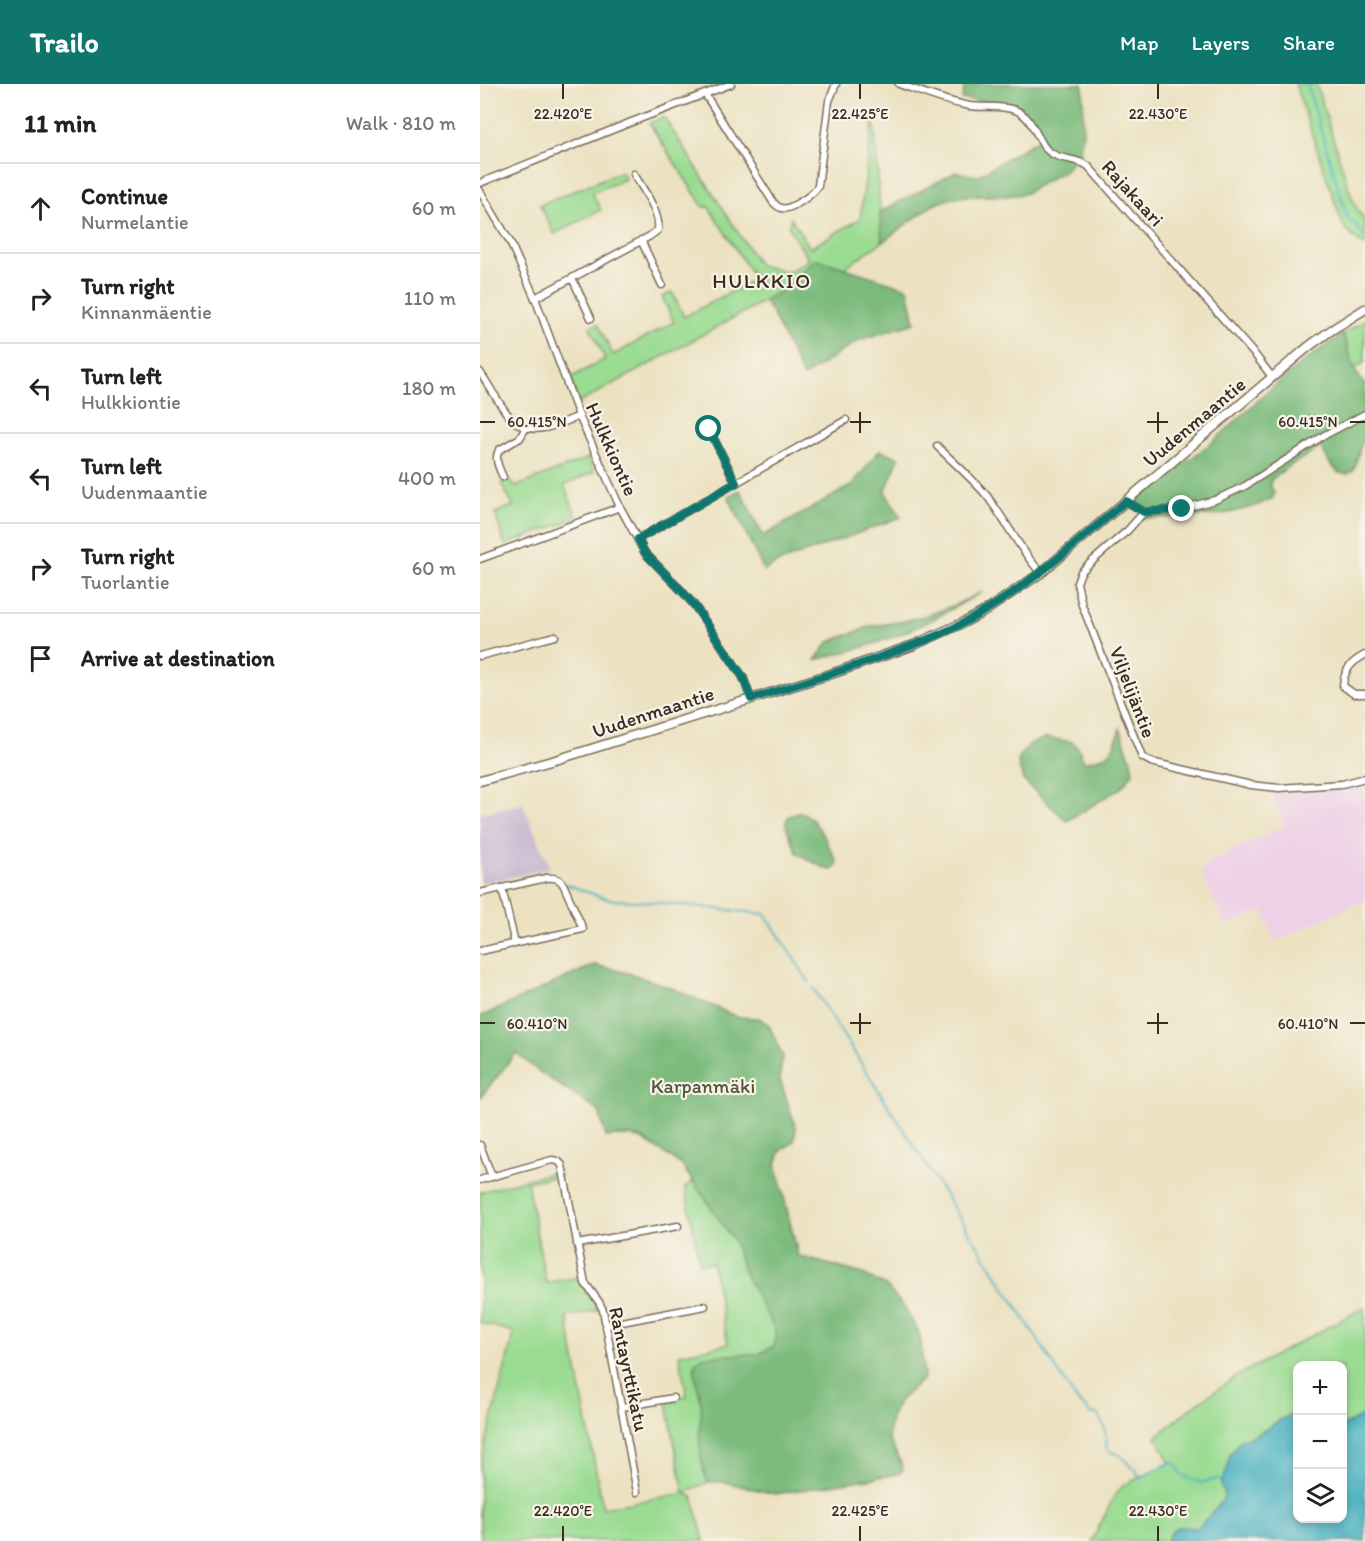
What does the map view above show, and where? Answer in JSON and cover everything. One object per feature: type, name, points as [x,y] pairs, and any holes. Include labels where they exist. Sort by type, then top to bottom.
[{"type":"main road","name":"Uudenmaantie","points":[[480,781],[559,759],[875,659],[945,632],[985,611],[1041,573],[1272,377],[1330,331],[1365,309]]},
{"type":"street","points":[[480,183],[731,84]]},
{"type":"street","points":[[705,94],[773,202],[786,209],[811,195],[818,186],[829,101],[836,84]]},
{"type":"street","name":"Rajakaari","points":[[899,84],[963,104],[1015,110],[1029,121],[1049,152],[1088,166],[1272,377]]},
{"type":"street","points":[[535,298],[658,230],[656,214],[633,174]]},
{"type":"street","name":"Hulkkiontie","points":[[480,191],[510,242],[535,298],[579,416],[620,507],[645,553],[694,605],[743,677],[751,699]]},
{"type":"street","points":[[641,240],[662,285]]},
{"type":"street","points":[[572,278],[591,318]]},
{"type":"street","points":[[480,372],[512,420],[520,427],[538,429],[552,427],[579,416]]},
{"type":"street","points":[[1126,501],[1144,512],[1182,509],[1230,494],[1323,436],[1365,414]]},
{"type":"street","points":[[638,539],[846,420]]},
{"type":"street","points":[[503,477],[497,453],[520,438],[525,429]]},
{"type":"street","points":[[709,429],[736,483]]},
{"type":"street","points":[[937,446],[987,496],[1030,561],[1041,573]]},
{"type":"street","points":[[480,558],[620,507]]},
{"type":"street","name":"Viljelijäntie","points":[[1144,512],[1128,530],[1081,572],[1077,583],[1082,605],[1142,757],[1151,762],[1279,788],[1342,784],[1365,778]]},
{"type":"street","points":[[480,657],[555,636]]},
{"type":"street","points":[[1365,655],[1350,665],[1343,678],[1343,686],[1354,694],[1365,694]]},
{"type":"street","points":[[480,893],[546,878],[559,879],[583,929],[480,951]]},
{"type":"street","points":[[502,888],[515,944]]},
{"type":"street","points":[[480,1145],[492,1177]]},
{"type":"street","name":"Rantayrttikatu","points":[[480,1180],[552,1160],[561,1162],[585,1283],[602,1306],[637,1492]]},
{"type":"street","points":[[577,1244],[678,1226]]},
{"type":"street","points":[[606,1325],[705,1306]]},
{"type":"street","points":[[622,1407],[673,1398]]},
{"type":"shaded area","points":[[1365,784],[1365,900],[1275,941],[1263,910],[1226,926],[1201,872],[1208,863],[1284,825],[1273,795],[1323,791]]},
{"type":"shaded area","points":[[523,804],[550,868],[480,883],[480,813]]},
{"type":"green space","points":[[965,84],[1083,84],[1083,135],[1079,154],[1065,170],[1024,194],[966,196],[949,199],[933,205],[882,242],[880,212],[956,172],[978,176],[1042,137],[1028,115],[1018,107],[962,99]]},
{"type":"green space","points":[[1295,84],[1316,84],[1352,198],[1365,221],[1365,246],[1346,230],[1342,223]]},
{"type":"green space","points":[[874,113],[882,242],[844,268],[816,259],[785,288],[764,301],[579,403],[570,378],[605,359],[590,327],[598,324],[613,355],[674,322],[662,297],[672,292],[684,317],[755,279],[708,206],[704,208],[649,123],[664,117],[759,265],[788,272],[809,260],[789,228],[791,218],[810,248],[860,219]]},
{"type":"green space","points":[[622,171],[625,179],[592,193],[601,210],[554,234],[540,205]]},
{"type":"green space","points":[[816,259],[908,288],[915,323],[859,340],[803,377],[764,301],[785,288]]},
{"type":"green space","points":[[1365,320],[1365,362],[1354,369],[1343,334]]},
{"type":"green space","points":[[1343,334],[1354,369],[1365,386],[1365,439],[1354,470],[1348,474],[1339,473],[1330,464],[1321,447],[1271,480],[1273,498],[1257,505],[1207,516],[1138,518],[1143,512],[1132,504],[1215,440],[1308,358]]},
{"type":"green space","points":[[880,450],[899,458],[885,492],[901,517],[775,564],[764,571],[728,496],[740,490],[763,536],[852,485]]},
{"type":"green space","points":[[588,458],[594,472],[564,485],[577,518],[505,545],[495,513],[513,506],[501,483],[509,480],[515,487]]},
{"type":"green space","points":[[982,592],[902,634],[815,660],[829,642],[871,626],[928,615]]},
{"type":"green space","points":[[1120,728],[1133,773],[1121,788],[1067,821],[1023,780],[1018,763],[1020,756],[1030,744],[1046,738],[1073,742],[1084,762],[1109,753],[1115,744]]},
{"type":"green space","points":[[800,812],[811,819],[821,832],[836,860],[835,868],[826,869],[797,853],[786,821],[789,816]]},
{"type":"green space","name":"Karpanmäki","points":[[594,965],[628,973],[674,989],[783,1057],[779,1077],[796,1128],[794,1141],[780,1152],[776,1164],[798,1256],[863,1274],[886,1286],[904,1307],[920,1335],[924,1378],[898,1402],[891,1418],[888,1438],[903,1470],[898,1474],[775,1494],[703,1470],[708,1482],[685,1493],[693,1497],[704,1541],[480,1541],[480,1466],[514,1332],[480,1323],[480,1192],[557,1171],[560,1176],[527,1182],[546,1283],[578,1277],[598,1310],[567,1317],[603,1508],[684,1493],[667,1403],[676,1401],[675,1398],[687,1396],[679,1354],[728,1344],[712,1263],[700,1264],[685,1187],[693,1182],[682,1165],[538,1071],[480,1017]]},
{"type":"green space","name":"Karpanmäki","points":[[594,965],[628,973],[674,989],[737,1017],[759,1018],[769,1025],[783,1057],[779,1077],[796,1128],[794,1141],[780,1152],[776,1164],[798,1256],[863,1274],[886,1286],[904,1307],[920,1335],[924,1378],[898,1402],[891,1418],[888,1438],[903,1470],[898,1474],[775,1494],[724,1482],[708,1482],[700,1447],[702,1409],[694,1373],[696,1363],[705,1356],[759,1354],[774,1346],[776,1340],[775,1330],[743,1270],[734,1241],[682,1165],[643,1139],[630,1136],[606,1137],[599,1111],[538,1071],[516,1053],[480,1098],[480,1017]]},
{"type":"green space","points":[[1365,1307],[1365,1415],[1347,1424],[1347,1361],[1293,1361],[1293,1415],[1283,1418],[1260,1433],[1240,1441],[1230,1455],[1221,1484],[1223,1500],[1202,1524],[1196,1528],[1175,1529],[1167,1541],[1092,1541],[1115,1495],[1124,1485],[1170,1463],[1156,1437],[1193,1406],[1239,1375]]},
{"type":"water","points":[[1293,1415],[1293,1523],[1347,1523],[1347,1424],[1365,1415],[1365,1541],[1167,1541],[1172,1531],[1178,1527],[1196,1528],[1202,1524],[1223,1500],[1221,1484],[1230,1455],[1240,1441],[1260,1433],[1284,1418]]},
{"type":"waterway","points":[[1307,84],[1347,217],[1365,236]]},
{"type":"waterway","points":[[566,884],[614,900],[765,914],[809,982]]},
{"type":"waterway","points":[[813,988],[1077,1401],[1090,1414],[1099,1416],[1105,1431],[1108,1451],[1120,1455],[1131,1467],[1135,1468],[1138,1475],[1143,1476],[1170,1463],[1175,1463],[1180,1474],[1200,1483],[1224,1479]]},
{"type":"district","name":"HULKKIO","points":[[762,280]]},
{"type":"route","points":[[709,429],[736,483],[638,539],[645,553],[694,605],[743,677],[751,699],[914,645],[965,622],[985,611],[1041,572],[1126,501],[1144,512],[1182,509]]}]
